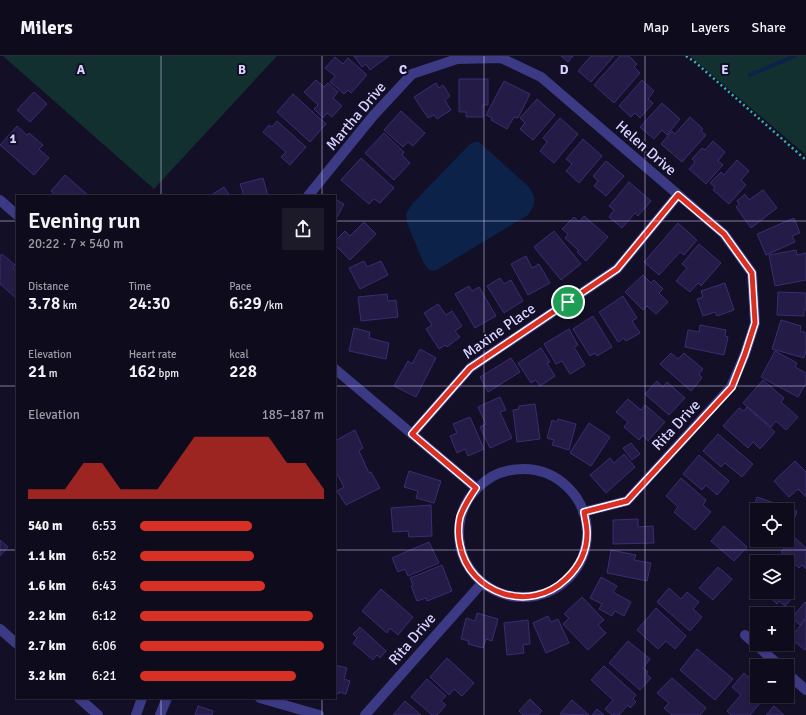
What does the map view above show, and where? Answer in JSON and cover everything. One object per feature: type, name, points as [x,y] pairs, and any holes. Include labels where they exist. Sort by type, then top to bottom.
[{"type":"street","name":"Helen Drive","points":[[457,59],[501,58],[542,77],[724,234],[752,273],[755,323]]},
{"type":"street","name":"Martha Drive","points":[[309,195],[373,116],[412,74],[457,59]]},
{"type":"street","name":"Maxine Place","points":[[412,434],[470,368],[617,269],[678,195]]},
{"type":"street","points":[[0,200],[16,214]]},
{"type":"street","name":"Rita Drive","points":[[584,512],[627,501],[732,387],[755,323]]},
{"type":"street","points":[[336,370],[476,488]]},
{"type":"street","points":[[515,469],[536,470],[557,478],[573,493],[584,512],[587,533],[584,553],[574,572],[559,586],[541,595],[520,597],[500,593],[482,583],[470,569],[462,554],[458,536],[460,519],[466,502],[476,488],[494,475],[515,469]]},
{"type":"street","name":"Rita Drive","points":[[365,715],[482,583]]},
{"type":"street","points":[[0,629],[16,643]]},
{"type":"street","points":[[745,635],[772,659]]},
{"type":"street","points":[[794,679],[806,690]]},
{"type":"street","points":[[80,699],[98,715]]},
{"type":"street","points":[[136,715],[142,699]]},
{"type":"street","points":[[160,715],[166,699]]},
{"type":"street","points":[[263,699],[319,715]]},
{"type":"path","points":[[686,56],[695,62],[806,160]]},
{"type":"green space","points":[[3,56],[277,56],[154,189]]},
{"type":"green space","points":[[690,56],[806,56],[806,155]]},
{"type":"water","points":[[479,142],[528,186],[534,197],[533,207],[528,215],[435,271],[429,270],[423,262],[407,223],[406,213],[413,203],[470,144]]},
{"type":"building","points":[[354,56],[389,56],[370,70],[366,64],[362,67]]},
{"type":"building","points":[[561,56],[573,56],[568,62]]},
{"type":"building","points":[[591,56],[614,56],[591,82],[578,71]]},
{"type":"building","points":[[620,56],[629,56],[637,64],[634,67],[640,73],[614,103],[594,85]]},
{"type":"building","points":[[335,57],[343,64],[348,58],[367,75],[351,93],[348,90],[344,94],[330,82],[335,76],[325,68]]},
{"type":"building","points":[[459,79],[488,79],[488,105],[483,105],[483,117],[466,117],[466,112],[459,112]]},
{"type":"building","points":[[316,80],[324,87],[328,83],[338,92],[333,98],[342,106],[332,117],[327,113],[323,118],[314,109],[318,105],[304,92]]},
{"type":"building","points":[[642,80],[654,91],[648,99],[653,103],[640,118],[635,113],[631,117],[619,106]]},
{"type":"building","points":[[504,81],[530,94],[518,118],[514,117],[507,129],[491,120],[492,118],[486,115]]},
{"type":"building","points":[[436,83],[439,88],[443,85],[450,96],[445,100],[451,110],[437,119],[434,115],[428,118],[414,97]]},
{"type":"building","points":[[34,92],[47,104],[30,122],[17,110]]},
{"type":"building","points":[[293,94],[326,124],[310,142],[277,112]]},
{"type":"building","points":[[537,99],[555,115],[533,140],[520,129],[525,123],[520,118]]},
{"type":"building","points":[[662,103],[680,119],[667,135],[662,130],[654,139],[640,127]]},
{"type":"building","points":[[401,111],[425,133],[413,146],[408,142],[403,147],[384,130]]},
{"type":"building","points":[[690,117],[703,129],[701,131],[706,135],[682,162],[661,144],[672,131],[675,134]]},
{"type":"building","points":[[560,118],[578,134],[554,163],[540,151],[547,142],[543,138]]},
{"type":"building","points":[[277,121],[306,147],[290,165],[281,157],[286,152],[263,132],[269,125],[272,127]]},
{"type":"building","points":[[17,126],[27,135],[29,133],[43,145],[39,149],[49,158],[34,175],[0,145]]},
{"type":"building","points":[[384,133],[404,152],[402,155],[410,163],[394,180],[365,153]]},
{"type":"building","points":[[583,139],[602,156],[579,183],[566,171],[572,164],[566,159]]},
{"type":"building","points":[[713,141],[725,152],[718,161],[723,165],[706,184],[689,169],[695,162],[692,159],[702,148],[705,150]]},
{"type":"building","points":[[361,158],[394,188],[380,203],[374,199],[369,204],[341,180]]},
{"type":"building","points":[[737,160],[749,171],[741,180],[746,185],[729,204],[713,190],[715,187],[710,183],[721,172],[724,175]]},
{"type":"building","points":[[606,161],[624,176],[606,196],[594,186],[598,181],[593,176]]},
{"type":"building","points":[[65,175],[88,195],[55,195],[51,191]]},
{"type":"building","points":[[263,178],[268,195],[244,195],[240,184]]},
{"type":"building","points":[[629,182],[651,201],[638,216],[635,213],[622,228],[609,217],[614,210],[609,206]]},
{"type":"building","points":[[224,187],[229,195],[212,195]]},
{"type":"building","points":[[763,190],[777,208],[751,228],[736,207],[739,204],[737,201],[745,194],[749,200]]},
{"type":"building","points":[[336,200],[344,204],[336,219]]},
{"type":"building","points":[[584,216],[608,237],[586,261],[577,252],[579,251],[565,238],[568,234],[562,229],[574,217],[579,222]]},
{"type":"building","points":[[794,218],[800,233],[792,236],[795,242],[766,255],[757,234]]},
{"type":"building","points":[[364,222],[376,234],[350,260],[336,246],[336,240],[345,231],[350,236]]},
{"type":"building","points":[[678,223],[697,240],[684,255],[680,252],[659,275],[644,262]]},
{"type":"building","points":[[554,231],[581,264],[561,280],[534,247]]},
{"type":"building","points":[[699,244],[721,263],[701,286],[698,283],[690,292],[676,281],[687,268],[682,264]]},
{"type":"building","points":[[796,250],[797,255],[806,253],[806,280],[775,286],[769,255]]},
{"type":"building","points":[[2,254],[15,265],[13,268],[16,271],[16,298],[0,284],[0,256]]},
{"type":"building","points":[[526,256],[532,268],[539,264],[550,283],[528,295],[511,264]]},
{"type":"building","points":[[364,261],[367,267],[381,261],[388,275],[360,289],[349,268]]},
{"type":"building","points":[[643,275],[651,283],[654,280],[663,289],[659,293],[668,302],[656,314],[647,306],[643,310],[625,292]]},
{"type":"building","points":[[500,278],[504,284],[511,280],[523,301],[504,313],[487,286]]},
{"type":"building","points":[[725,283],[734,310],[717,316],[715,312],[703,316],[697,299],[703,297],[701,291]]},
{"type":"building","points":[[469,286],[472,291],[479,287],[496,316],[475,328],[455,294]]},
{"type":"building","points":[[778,292],[806,293],[806,310],[804,310],[804,316],[777,315]]},
{"type":"building","points":[[387,294],[388,301],[396,300],[398,317],[361,321],[358,297]]},
{"type":"building","points":[[623,296],[637,318],[632,321],[640,333],[626,341],[624,338],[618,342],[599,312]]},
{"type":"building","points":[[438,304],[446,315],[452,311],[462,326],[455,331],[460,337],[447,347],[445,345],[439,349],[426,329],[432,325],[424,313]]},
{"type":"building","points":[[593,316],[612,347],[597,356],[595,353],[590,356],[573,329]]},
{"type":"building","points":[[781,320],[801,326],[800,331],[806,333],[806,350],[804,358],[772,349]]},
{"type":"building","points":[[700,325],[726,330],[725,336],[728,337],[724,355],[685,347],[688,330],[699,332]]},
{"type":"building","points":[[354,328],[370,332],[369,338],[389,343],[386,359],[349,351]]},
{"type":"building","points":[[569,329],[578,345],[574,347],[585,365],[570,374],[562,361],[556,364],[544,344]]},
{"type":"building","points":[[541,348],[550,362],[547,363],[555,376],[540,386],[536,380],[531,383],[518,363]]},
{"type":"building","points":[[420,349],[436,358],[416,397],[394,386],[408,361],[412,364]]},
{"type":"building","points":[[775,351],[797,363],[795,367],[806,373],[806,383],[798,397],[761,377]]},
{"type":"building","points":[[671,353],[678,359],[684,353],[703,369],[699,374],[702,378],[691,391],[660,364]]},
{"type":"building","points":[[511,358],[520,372],[488,392],[480,377]]},
{"type":"building","points":[[763,380],[784,398],[781,402],[798,417],[786,430],[776,421],[771,427],[743,403]]},
{"type":"building","points":[[657,381],[663,387],[667,382],[685,398],[669,415],[645,394]]},
{"type":"building","points":[[500,397],[506,410],[500,412],[512,438],[490,448],[480,427],[486,424],[478,407]]},
{"type":"building","points":[[628,399],[641,410],[645,405],[665,422],[648,441],[643,435],[639,440],[624,427],[628,422],[616,412]]},
{"type":"building","points":[[535,404],[540,439],[517,442],[513,410],[519,409],[519,406]]},
{"type":"building","points":[[747,407],[775,432],[760,449],[753,442],[748,448],[723,426],[739,408],[744,411]]},
{"type":"building","points":[[470,417],[484,449],[468,456],[465,449],[457,453],[450,436],[457,433],[453,424]]},
{"type":"building","points":[[558,419],[576,424],[569,450],[552,445],[554,440],[547,438],[552,420],[557,422]]},
{"type":"building","points":[[589,423],[610,437],[591,466],[570,453]]},
{"type":"building","points":[[355,430],[363,448],[359,451],[369,473],[371,472],[380,488],[346,505],[337,491],[344,487],[336,472],[336,440]]},
{"type":"building","points":[[718,434],[753,464],[742,477],[725,463],[721,467],[703,451]]},
{"type":"building","points":[[631,443],[640,454],[632,460],[623,448]]},
{"type":"building","points":[[624,454],[635,467],[606,493],[590,475],[610,458],[614,463]]},
{"type":"building","points":[[699,455],[729,481],[717,495],[706,485],[702,490],[683,474]]},
{"type":"building","points":[[795,461],[806,472],[806,497],[798,489],[789,497],[774,481]]},
{"type":"building","points":[[409,471],[441,481],[434,503],[416,498],[418,491],[404,487]]},
{"type":"building","points":[[681,478],[706,500],[703,505],[711,512],[695,530],[674,512],[678,507],[666,496]]},
{"type":"building","points":[[757,497],[774,503],[755,503]]},
{"type":"building","points":[[431,505],[432,536],[409,537],[408,531],[393,532],[391,508]]},
{"type":"building","points":[[794,510],[797,511],[794,520]]},
{"type":"building","points":[[638,519],[638,527],[653,526],[654,543],[613,544],[613,520]]},
{"type":"building","points":[[724,526],[747,547],[734,561],[711,541]]},
{"type":"building","points":[[794,537],[806,548],[806,569],[802,565],[799,568],[794,564],[794,555],[784,555],[781,552],[785,547],[794,547]]},
{"type":"building","points":[[0,540],[8,547],[0,556]]},
{"type":"building","points":[[429,542],[439,563],[408,576],[405,569],[398,572],[392,558]]},
{"type":"building","points":[[611,550],[636,555],[634,560],[651,563],[647,581],[607,573]]},
{"type":"building","points":[[442,565],[452,591],[427,601],[426,598],[417,601],[411,586],[413,585],[410,578]]},
{"type":"building","points":[[718,567],[732,579],[713,600],[699,588]]},
{"type":"building","points":[[601,577],[617,586],[613,592],[631,602],[624,616],[615,611],[612,616],[599,609],[602,604],[590,598]]},
{"type":"building","points":[[669,588],[681,599],[687,592],[699,602],[693,609],[702,617],[690,631],[657,602]]},
{"type":"building","points":[[381,589],[413,617],[398,635],[390,628],[387,633],[362,611]]},
{"type":"building","points":[[582,597],[604,620],[598,625],[606,633],[588,650],[563,624],[569,618],[564,614]]},
{"type":"building","points":[[772,599],[791,599],[785,606],[779,601],[777,604]]},
{"type":"building","points":[[805,602],[806,617],[800,625],[794,620],[794,616]]},
{"type":"building","points":[[656,608],[686,636],[675,649],[666,641],[658,649],[637,630]]},
{"type":"building","points":[[477,613],[498,619],[492,641],[486,639],[483,648],[468,644],[469,641],[461,639],[466,618],[475,621]]},
{"type":"building","points":[[548,616],[551,622],[558,619],[569,643],[546,653],[533,623]]},
{"type":"building","points":[[806,619],[805,650],[794,641],[794,633]]},
{"type":"building","points":[[528,620],[530,644],[523,645],[524,653],[507,655],[504,623]]},
{"type":"building","points":[[360,627],[386,651],[380,658],[377,655],[373,660],[353,643],[357,638],[353,634]]},
{"type":"building","points":[[628,641],[650,659],[643,668],[648,672],[646,674],[651,678],[640,690],[609,663]]},
{"type":"building","points":[[697,649],[733,679],[715,700],[680,670]]},
{"type":"building","points":[[447,658],[474,683],[462,696],[454,689],[449,695],[430,677]]},
{"type":"building","points":[[336,665],[347,668],[344,679],[350,681],[346,694],[339,692],[339,694],[336,693]]},
{"type":"building","points":[[604,666],[636,695],[633,699],[636,702],[630,708],[628,705],[619,715],[612,715],[605,709],[613,700],[591,680]]},
{"type":"building","points":[[744,673],[750,679],[750,703],[760,703],[750,715],[731,715],[727,711],[741,695],[732,687]]},
{"type":"building","points":[[672,678],[706,708],[700,715],[672,715],[664,708],[669,703],[657,693]]},
{"type":"building","points":[[427,679],[446,696],[441,701],[446,705],[437,715],[432,715],[411,697]]},
{"type":"building","points":[[530,699],[542,711],[538,715],[523,715],[519,711]]},
{"type":"building","points":[[572,700],[589,715],[560,714]]},
{"type":"building","points":[[405,701],[421,715],[393,715]]},
{"type":"building","points":[[198,706],[213,711],[212,715],[195,715]]},
{"type":"building","points":[[774,706],[784,715],[766,715]]},
{"type":"building","points":[[597,709],[604,715],[592,715]]},
{"type":"waterway","points":[[750,75],[795,56]]},
{"type":"route","points":[[678,195],[724,234],[752,273],[755,323],[732,387],[627,501],[584,512],[587,533],[584,553],[574,572],[559,586],[541,595],[520,597],[500,593],[482,583],[470,569],[462,554],[458,536],[460,519],[466,502],[476,488],[412,434],[470,368],[568,302],[617,269],[678,195]]}]
